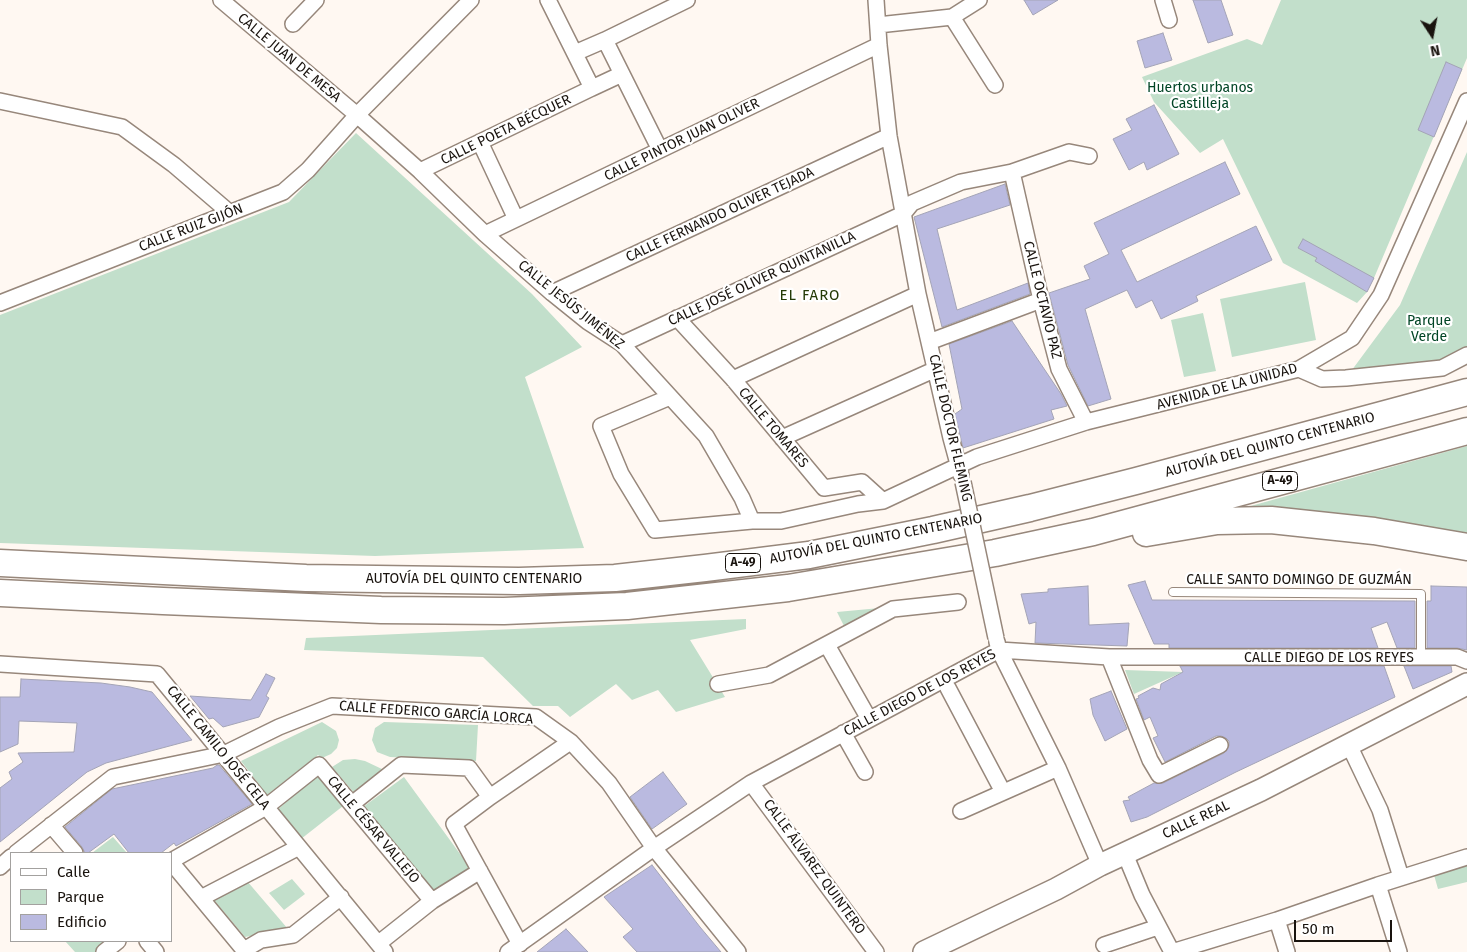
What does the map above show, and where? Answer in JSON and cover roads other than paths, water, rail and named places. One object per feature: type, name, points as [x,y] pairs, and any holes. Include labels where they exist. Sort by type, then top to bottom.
[{"type":"highway","name":"AUTOVÍA DEL QUINTO CENTENARIO","points":[[0,563],[306,578],[519,581],[615,578],[705,568],[810,555],[1030,508],[1467,392]]},
{"type":"highway","name":"A-49","points":[[0,593],[163,602],[381,610],[504,611],[627,606],[788,588],[995,553],[1093,532],[1467,430]]},
{"type":"highway","points":[[1093,532],[1149,533],[1217,521],[1271,520],[1374,531],[1467,547]]},
{"type":"main road","name":"CALLE REAL","points":[[924,952],[952,945],[1100,865],[1261,790],[1464,686]]},
{"type":"street","name":"CALLE JUAN DE MESA","points":[[221,0],[357,115]]},
{"type":"street","points":[[292,24],[316,0]]},
{"type":"street","name":"CALLE RUIZ GIJÓN","points":[[0,303],[283,192],[308,170],[357,115],[470,0]]},
{"type":"street","points":[[548,0],[592,88]]},
{"type":"street","points":[[574,53],[687,0]]},
{"type":"street","name":"CALLE DOCTOR FLEMING","points":[[876,0],[889,136],[918,294],[950,438],[963,482],[997,644],[1058,768],[1100,865]]},
{"type":"street","points":[[878,25],[952,17],[979,0]]},
{"type":"street","points":[[1164,0],[1169,20]]},
{"type":"street","points":[[952,17],[995,85]]},
{"type":"street","points":[[605,40],[660,150]]},
{"type":"street","name":"CALLE PINTOR JUAN OLIVER","points":[[485,234],[879,45]]},
{"type":"street","name":"CALLE POETA BÉCQUER","points":[[420,171],[622,74]]},
{"type":"street","points":[[0,101],[122,127],[174,165],[230,213]]},
{"type":"street","name":"AVENIDA DE LA UNIDAD","points":[[670,398],[601,426],[620,474],[655,530],[752,521],[781,521],[858,504],[883,501],[977,456],[1086,422],[1299,369],[1352,338],[1381,295],[1467,101]]},
{"type":"street","name":"CALLE JESÚS JIMÉNEZ","points":[[357,115],[420,171],[485,234],[552,293],[588,322],[622,344],[706,436],[742,498],[752,521]]},
{"type":"street","name":"CALLE FERNANDO OLIVER TEJADA","points":[[552,293],[889,136]]},
{"type":"street","points":[[480,142],[516,220]]},
{"type":"street","name":"CALLE JOSÉ OLIVER QUINTANILLA","points":[[622,344],[903,214],[912,203],[961,182],[1012,172],[1069,152],[1090,156]]},
{"type":"street","name":"CALLE OCTAVIO PAZ","points":[[1012,172],[1059,369],[1086,422]]},
{"type":"street","points":[[733,379],[918,294]]},
{"type":"street","points":[[929,342],[1041,300]]},
{"type":"street","name":"CALLE TOMARES","points":[[677,318],[733,379],[824,488],[862,482],[883,501]]},
{"type":"street","points":[[1299,369],[1322,379],[1346,378],[1442,368],[1467,354]]},
{"type":"street","points":[[782,438],[936,369]]},
{"type":"street","points":[[718,684],[769,675],[893,609],[958,602]]},
{"type":"street","name":"CALLE DIEGO DE LOS REYES","points":[[514,948],[654,848],[751,783],[869,719],[997,644],[1109,656],[1462,659],[1467,671],[1464,686]]},
{"type":"street","points":[[827,645],[869,719]]},
{"type":"street","points":[[1109,656],[1150,760],[1160,775],[1220,744]]},
{"type":"street","name":"CALLE CAMILO JOSÉ CELA","points":[[0,664],[157,674],[382,947]]},
{"type":"street","points":[[948,688],[1003,792]]},
{"type":"street","name":"CALLE FEDERICO GARCÍA LORCA","points":[[17,852],[113,777],[224,754],[279,727],[332,706],[536,717],[570,742],[610,783],[654,848],[738,952]]},
{"type":"street","points":[[842,733],[865,772]]},
{"type":"street","points":[[514,948],[480,871],[454,824],[570,742]]},
{"type":"street","points":[[1349,745],[1380,810],[1401,877]]},
{"type":"street","name":"CALLE CÉSAR VALLEJO","points":[[266,807],[319,765],[432,901]]},
{"type":"street","points":[[352,804],[401,765],[469,768],[490,797]]},
{"type":"street","points":[[961,811],[1058,768]]},
{"type":"street","name":"CALLE ÁLVAREZ QUINTERO","points":[[751,783],[876,952]]},
{"type":"street","points":[[172,861],[266,807]]},
{"type":"street","points":[[51,825],[74,852]]},
{"type":"street","points":[[201,898],[298,847]]},
{"type":"street","points":[[1125,854],[1158,927],[1172,952],[1277,920],[1401,877],[1467,857]]},
{"type":"street","points":[[0,867],[10,859]]},
{"type":"street","points":[[172,863],[244,950],[261,940],[293,935],[342,897]]},
{"type":"street","points":[[382,947],[432,901],[480,871]]},
{"type":"street","points":[[1378,885],[1399,952]]},
{"type":"street","points":[[1277,920],[1287,952]]},
{"type":"street","points":[[1104,945],[1158,927]]},
{"type":"street","points":[[104,952],[117,942]]},
{"type":"lane","name":"CALLE SANTO DOMINGO DE GUZMÁN","points":[[1173,592],[1421,594],[1421,658]]},
{"type":"district","name":"EL FARO","points":[[810,296]]},
{"type":"park label","name":"Huertos urbanos Castilleja","points":[[1200,96]]},
{"type":"park label","name":"Parque Verde","points":[[1429,330]]}]
